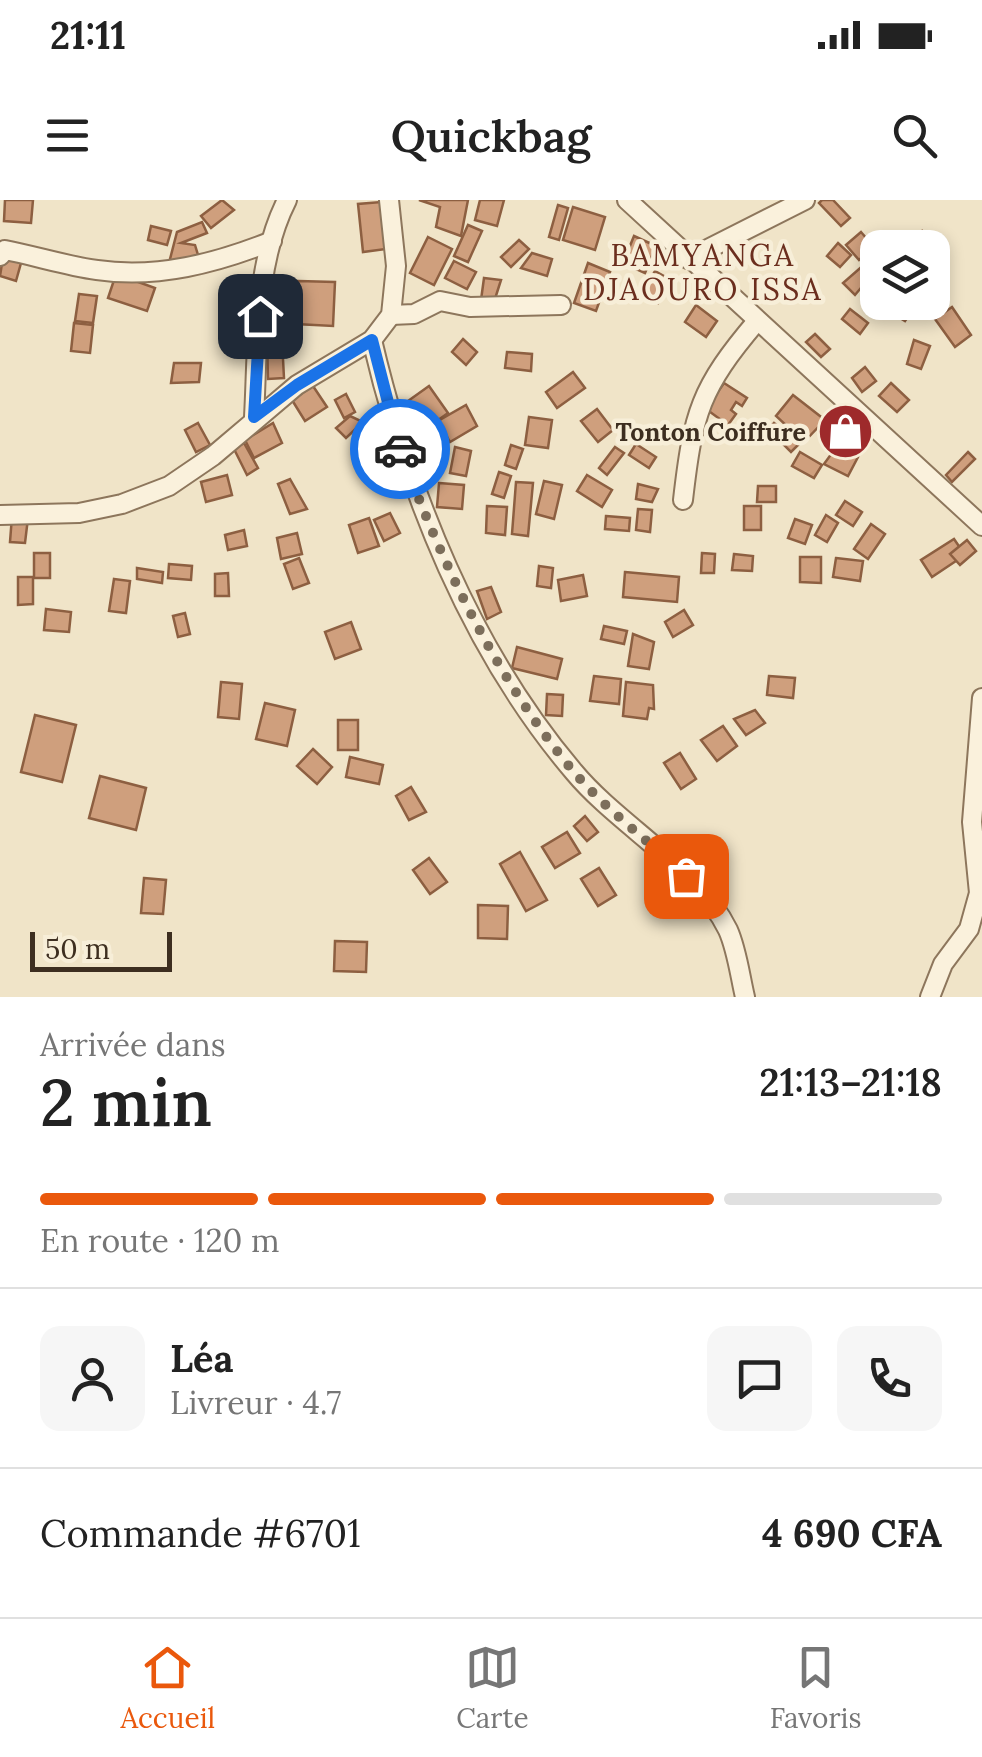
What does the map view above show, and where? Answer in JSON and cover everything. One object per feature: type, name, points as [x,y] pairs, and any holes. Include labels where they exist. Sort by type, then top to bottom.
[{"type":"street","points":[[254,417],[262,286],[287,200]]},
{"type":"street","points":[[0,515],[79,513],[169,486],[213,456],[254,417],[297,385],[372,340],[391,315],[396,266],[389,200]]},
{"type":"street","points":[[688,258],[805,200]]},
{"type":"street","points":[[630,201],[982,526]]},
{"type":"street","points":[[0,256],[6,250],[98,270],[164,271],[230,258],[272,241]]},
{"type":"street","points":[[391,315],[414,314],[440,301],[470,307],[561,305]]},
{"type":"street","points":[[683,500],[692,429],[702,397],[722,362],[757,321]]},
{"type":"street","points":[[372,340],[392,424],[413,483],[475,624],[574,772],[686,876],[728,930],[745,997]]},
{"type":"street","points":[[930,997],[943,964],[970,929],[979,894],[972,822],[982,698]]},
{"type":"building","points":[[5,200],[33,200],[31,223],[4,221]]},
{"type":"building","points":[[222,200],[234,210],[211,228],[201,216]]},
{"type":"building","points":[[419,200],[468,200],[461,236],[436,227],[440,207]]},
{"type":"building","points":[[480,200],[504,200],[497,226],[475,220]]},
{"type":"building","points":[[833,200],[850,218],[841,226],[819,203]]},
{"type":"building","points":[[381,202],[386,249],[363,252],[358,204]]},
{"type":"building","points":[[558,205],[568,208],[559,240],[549,237]]},
{"type":"building","points":[[573,207],[605,217],[595,250],[563,240]]},
{"type":"building","points":[[202,222],[207,233],[181,243],[195,245],[198,255],[169,263],[177,232]]},
{"type":"building","points":[[468,225],[482,231],[468,262],[454,256]]},
{"type":"building","points":[[151,226],[171,231],[167,245],[148,240]]},
{"type":"building","points":[[860,233],[860,259],[859,260],[846,245]]},
{"type":"building","points":[[634,236],[656,246],[645,273],[623,263]]},
{"type":"building","points":[[428,237],[452,249],[434,285],[410,273]]},
{"type":"building","points":[[519,240],[529,249],[511,267],[501,257]]},
{"type":"building","points":[[838,243],[851,255],[840,267],[827,256]]},
{"type":"building","points":[[532,253],[552,259],[547,276],[521,268]]},
{"type":"building","points":[[3,257],[21,263],[16,281],[0,276]]},
{"type":"building","points":[[454,261],[476,272],[467,289],[445,278]]},
{"type":"building","points":[[588,263],[610,272],[596,311],[574,303]]},
{"type":"building","points":[[860,268],[860,289],[855,295],[843,283]]},
{"type":"building","points":[[655,271],[671,280],[658,303],[642,294]]},
{"type":"building","points":[[116,274],[155,288],[147,311],[108,298]]},
{"type":"building","points":[[484,278],[501,280],[494,302],[481,300]]},
{"type":"building","points":[[298,281],[335,282],[333,326],[296,324]]},
{"type":"building","points":[[79,294],[97,296],[93,323],[75,321]]},
{"type":"building","points":[[696,305],[717,321],[706,337],[685,322]]},
{"type":"building","points":[[950,308],[971,335],[955,347],[936,320],[950,320]]},
{"type":"building","points":[[850,309],[868,323],[860,334],[842,319]]},
{"type":"building","points":[[74,323],[93,325],[90,353],[71,351]]},
{"type":"building","points":[[815,334],[830,349],[821,357],[806,342]]},
{"type":"building","points":[[463,339],[477,352],[466,365],[452,352]]},
{"type":"building","points":[[267,340],[282,340],[284,378],[268,379]]},
{"type":"building","points":[[914,340],[930,346],[921,369],[907,364]]},
{"type":"building","points":[[507,352],[532,354],[531,371],[505,368]]},
{"type":"building","points":[[174,363],[201,363],[199,382],[171,383]]},
{"type":"building","points":[[865,367],[876,381],[862,392],[852,378]]},
{"type":"building","points":[[573,372],[585,388],[557,408],[546,392]]},
{"type":"building","points":[[724,383],[747,398],[742,406],[736,402],[731,410],[736,414],[728,425],[706,409]]},
{"type":"building","points":[[891,383],[909,400],[897,412],[879,396]]},
{"type":"building","points":[[313,386],[327,407],[305,421],[292,400]]},
{"type":"building","points":[[429,386],[448,413],[413,438],[394,411]]},
{"type":"building","points":[[346,394],[355,412],[344,418],[335,400]]},
{"type":"building","points":[[793,395],[825,420],[804,442],[776,416]]},
{"type":"building","points":[[466,405],[477,426],[450,442],[438,421]]},
{"type":"building","points":[[597,409],[613,430],[598,442],[581,421]]},
{"type":"building","points":[[350,416],[363,422],[346,438],[336,428]]},
{"type":"building","points":[[529,417],[552,420],[548,448],[525,445]]},
{"type":"building","points":[[198,423],[210,445],[196,452],[185,430]]},
{"type":"building","points":[[273,423],[282,443],[254,458],[245,440]]},
{"type":"building","points":[[774,423],[800,443],[791,452],[768,429]]},
{"type":"building","points":[[844,424],[865,435],[859,447],[838,436]]},
{"type":"building","points":[[244,443],[258,468],[247,475],[234,449]]},
{"type":"building","points":[[636,444],[656,457],[649,468],[629,455]]},
{"type":"building","points":[[511,445],[523,449],[516,469],[505,465]]},
{"type":"building","points":[[837,446],[858,457],[848,476],[824,464]]},
{"type":"building","points":[[455,447],[471,451],[466,476],[450,473]]},
{"type":"building","points":[[615,447],[624,453],[607,475],[599,468]]},
{"type":"building","points":[[800,452],[822,465],[814,478],[792,466]]},
{"type":"building","points":[[968,452],[975,459],[952,482],[946,475]]},
{"type":"building","points":[[499,472],[511,476],[504,498],[492,494]]},
{"type":"building","points":[[227,475],[232,495],[206,502],[201,482]]},
{"type":"building","points":[[587,475],[612,490],[602,507],[577,491]]},
{"type":"building","points":[[290,479],[307,509],[290,514],[278,484]]},
{"type":"building","points":[[544,481],[562,485],[554,519],[536,514]]},
{"type":"building","points":[[516,482],[533,483],[528,536],[512,534]]},
{"type":"building","points":[[439,483],[464,485],[462,509],[437,507]]},
{"type":"building","points":[[638,484],[658,489],[652,502],[636,499]]},
{"type":"building","points":[[758,486],[776,486],[776,502],[757,502]]},
{"type":"building","points":[[845,501],[862,512],[853,526],[836,515]]},
{"type":"building","points":[[487,506],[507,507],[505,535],[486,533]]},
{"type":"building","points":[[744,506],[761,506],[761,530],[744,530]]},
{"type":"building","points":[[638,509],[652,510],[650,532],[636,530]]},
{"type":"building","points":[[390,513],[400,533],[384,541],[374,520]]},
{"type":"building","points":[[826,515],[838,523],[827,542],[815,535]]},
{"type":"building","points":[[12,516],[28,518],[25,543],[10,542]]},
{"type":"building","points":[[606,516],[630,518],[629,531],[605,529]]},
{"type":"building","points":[[369,518],[379,546],[358,553],[349,525]]},
{"type":"building","points":[[795,519],[812,525],[805,544],[788,538]]},
{"type":"building","points":[[871,524],[885,534],[868,559],[854,549]]},
{"type":"building","points":[[244,530],[247,546],[228,550],[225,535]]},
{"type":"building","points":[[297,533],[302,554],[281,559],[277,538]]},
{"type":"building","points":[[954,539],[965,555],[932,577],[921,560]]},
{"type":"building","points":[[967,540],[976,551],[960,565],[950,554]]},
{"type":"building","points":[[34,553],[50,553],[50,578],[34,578]]},
{"type":"building","points":[[702,553],[715,554],[714,573],[701,573]]},
{"type":"building","points":[[734,554],[753,556],[752,571],[732,570]]},
{"type":"building","points":[[800,557],[821,557],[821,583],[800,582]]},
{"type":"building","points":[[299,558],[309,583],[293,589],[284,564]]},
{"type":"building","points":[[836,558],[863,561],[860,581],[833,577]]},
{"type":"building","points":[[169,564],[192,566],[191,580],[168,578]]},
{"type":"building","points":[[539,566],[553,568],[551,588],[537,586]]},
{"type":"building","points":[[137,568],[163,572],[162,583],[137,579]]},
{"type":"building","points":[[625,572],[679,577],[677,602],[623,597]]},
{"type":"building","points":[[228,573],[229,596],[215,596],[215,574]]},
{"type":"building","points":[[583,575],[587,596],[561,601],[558,580]]},
{"type":"building","points":[[18,577],[33,577],[33,604],[18,605]]},
{"type":"building","points":[[114,579],[130,581],[126,613],[109,611]]},
{"type":"building","points":[[491,587],[501,612],[487,619],[477,591]]},
{"type":"building","points":[[46,609],[71,612],[69,632],[44,630]]},
{"type":"building","points":[[684,610],[693,625],[673,637],[665,622]]},
{"type":"building","points":[[185,613],[190,634],[178,637],[173,616]]},
{"type":"building","points":[[351,622],[361,649],[335,659],[325,632]]},
{"type":"building","points":[[604,626],[627,631],[624,644],[601,639]]},
{"type":"building","points":[[633,634],[654,642],[649,669],[628,666]]},
{"type":"building","points":[[517,647],[562,659],[557,679],[512,668]]},
{"type":"building","points":[[594,676],[621,679],[619,704],[590,701]]},
{"type":"building","points":[[769,676],[795,678],[793,698],[767,695]]},
{"type":"building","points":[[221,682],[242,684],[239,719],[218,717]]},
{"type":"building","points":[[626,682],[653,685],[654,709],[649,708],[647,719],[623,716]]},
{"type":"building","points":[[547,694],[563,695],[562,716],[546,715]]},
{"type":"building","points":[[265,703],[295,710],[287,746],[256,739]]},
{"type":"building","points":[[755,710],[765,723],[746,735],[734,719]]},
{"type":"building","points":[[35,715],[76,725],[62,782],[21,772]]},
{"type":"building","points":[[338,720],[358,720],[358,750],[338,750]]},
{"type":"building","points":[[723,726],[737,746],[717,761],[701,740]]},
{"type":"building","points":[[313,749],[332,767],[317,784],[297,766]]},
{"type":"building","points":[[680,753],[696,779],[681,789],[664,763]]},
{"type":"building","points":[[350,757],[383,765],[379,784],[346,777]]},
{"type":"building","points":[[100,776],[146,788],[136,830],[89,818]]},
{"type":"building","points":[[411,787],[426,812],[409,820],[396,796]]},
{"type":"building","points":[[585,816],[598,832],[587,841],[574,826]]},
{"type":"building","points":[[567,832],[580,853],[555,868],[542,847]]},
{"type":"building","points":[[520,852],[547,900],[526,911],[500,864]]},
{"type":"building","points":[[429,858],[447,882],[430,894],[413,870]]},
{"type":"building","points":[[599,868],[616,895],[598,906],[581,879]]},
{"type":"building","points":[[144,878],[166,880],[163,914],[141,913]]},
{"type":"building","points":[[478,905],[508,906],[507,939],[478,938]]},
{"type":"building","points":[[335,941],[367,942],[366,972],[334,971]]},
{"type":"way so far","points":[[400,449],[475,624],[520,694],[574,772],[686,876]]},
{"type":"place","name":"Tonton Coiffure","points":[[845,432]]},
{"type":"district","name":"BAMYANGA DJAOURO ISSA","points":[[703,272]]},
{"type":"route","points":[[260,316],[254,417],[297,385],[372,340],[400,449]]}]
